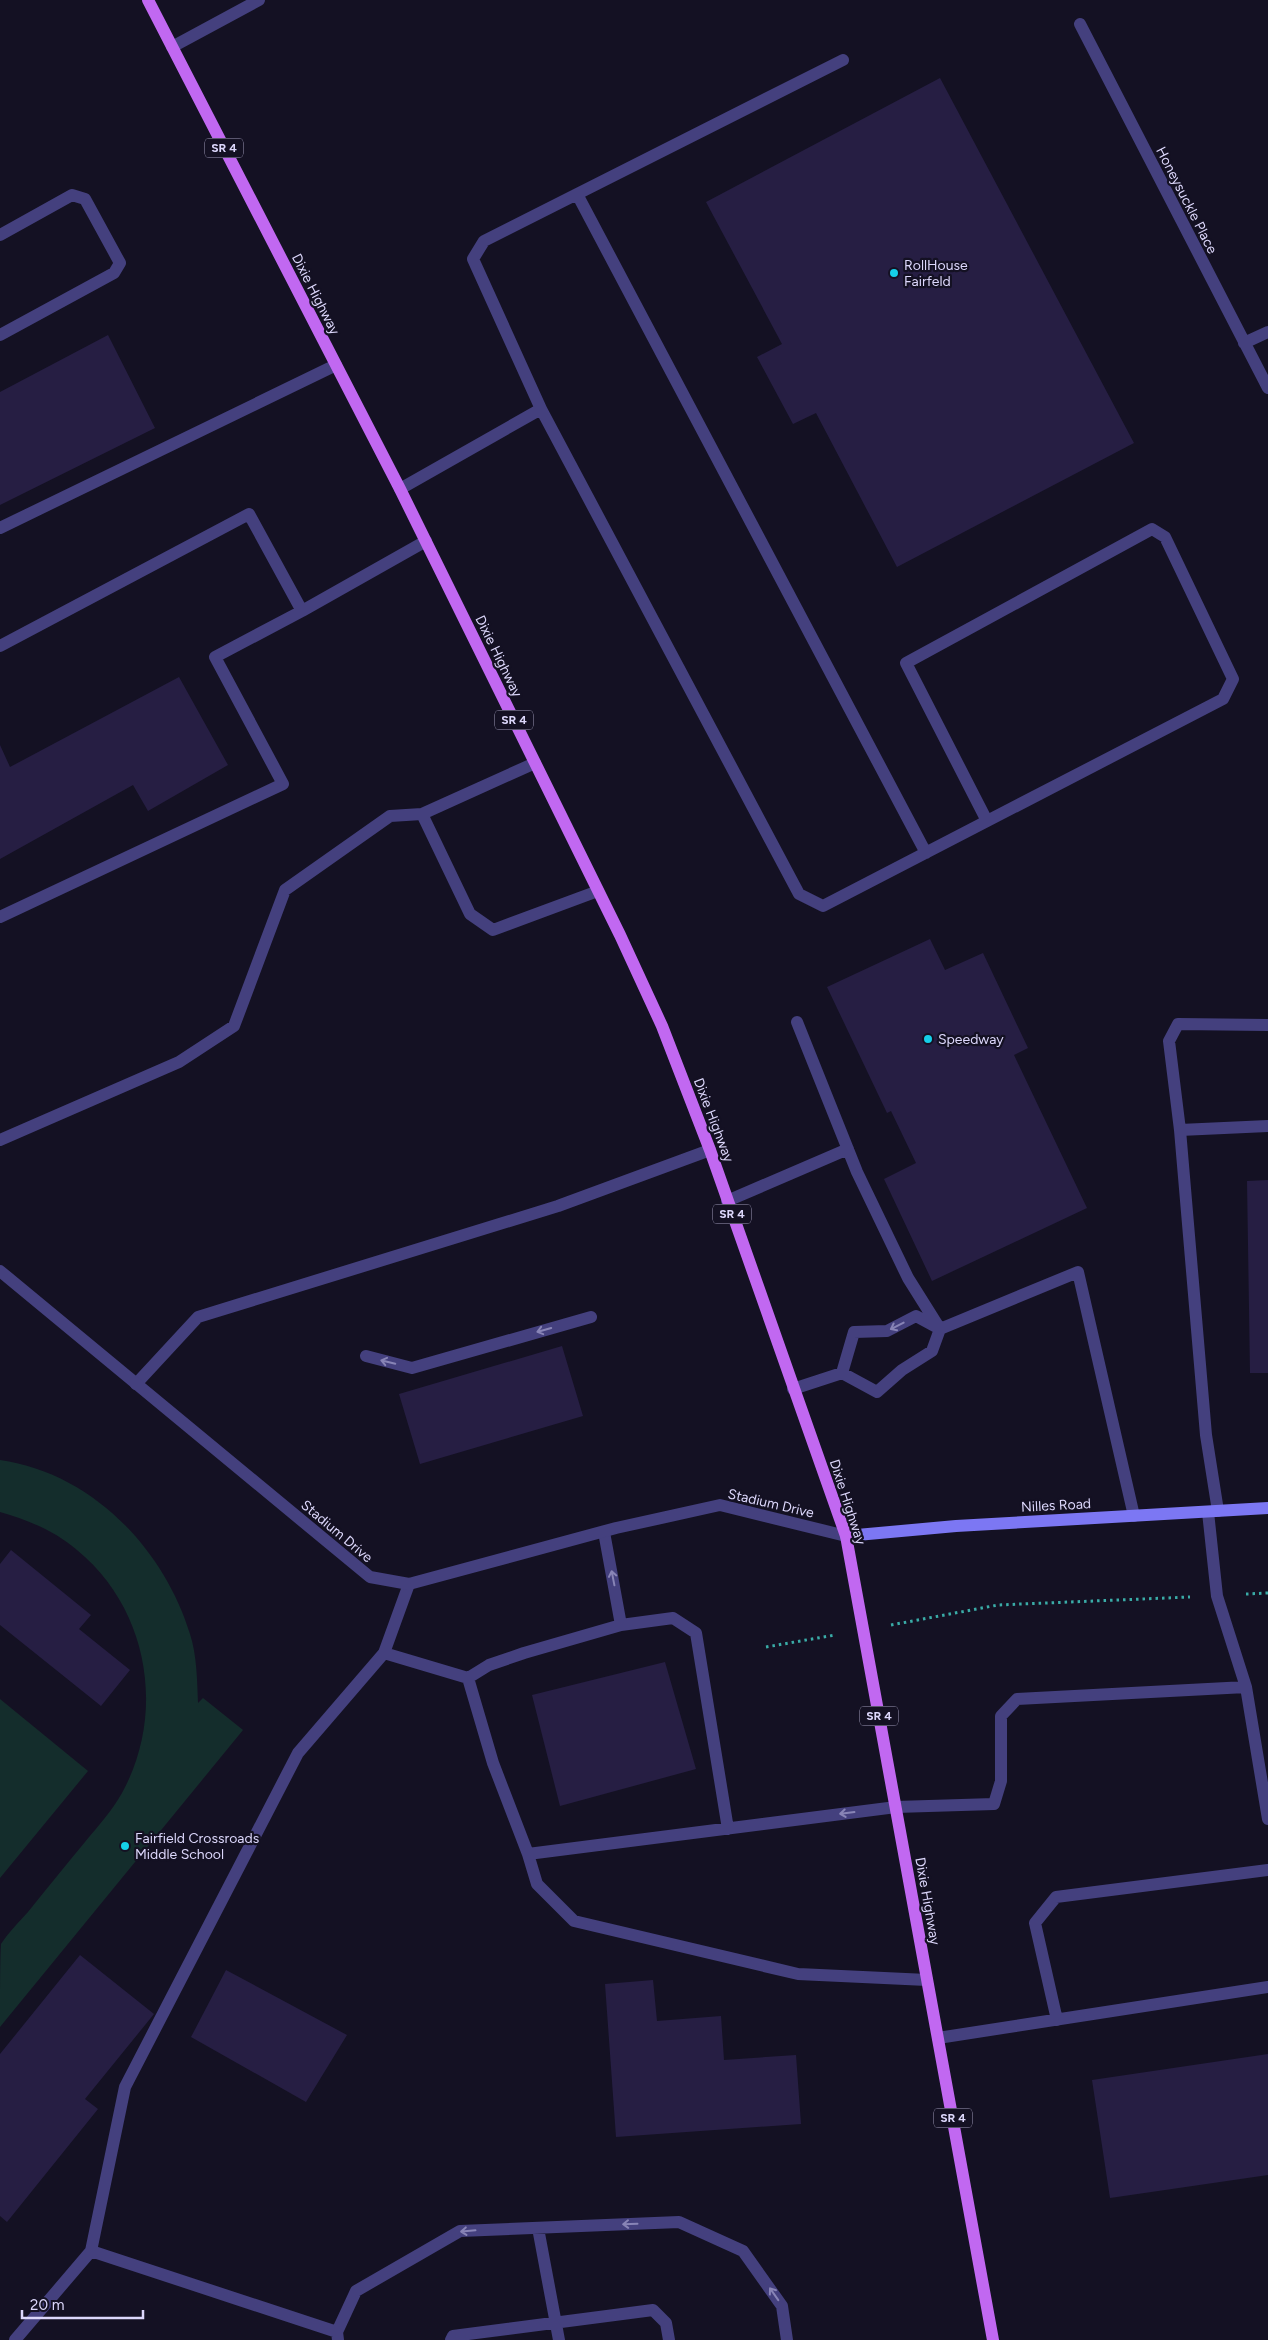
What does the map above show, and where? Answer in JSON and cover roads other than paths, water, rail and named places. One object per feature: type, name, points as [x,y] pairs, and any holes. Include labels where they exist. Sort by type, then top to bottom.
[{"type":"main road","name":"Dixie Highway","points":[[148,0],[400,489],[598,891],[662,1026],[710,1150],[846,1536],[992,2340]]},
{"type":"street","points":[[172,47],[258,0]]},
{"type":"street","name":"Honeysuckle Place","points":[[1080,24],[1268,388]]},
{"type":"street","points":[[843,60],[484,241],[473,259],[541,409],[799,894],[823,906],[1223,699],[1233,679],[1165,537],[1152,529],[906,663],[987,821]]},
{"type":"street","points":[[577,194],[926,853]]},
{"type":"street","points":[[0,236],[72,195],[86,199],[120,263],[114,273],[0,335]]},
{"type":"street","points":[[1244,343],[1268,332]]},
{"type":"street","points":[[0,528],[336,365]]},
{"type":"street","points":[[400,489],[541,409]]},
{"type":"street","points":[[0,646],[249,514],[302,611]]},
{"type":"street","points":[[0,917],[283,784],[215,656],[302,611],[426,541]]},
{"type":"street","points":[[0,1140],[179,1062],[234,1026],[285,890],[390,816],[422,814],[535,763]]},
{"type":"street","points":[[422,814],[470,914],[493,930],[598,891]]},
{"type":"street","points":[[796,1022],[848,1149],[908,1278],[940,1329]]},
{"type":"street","points":[[1268,1025],[1178,1024],[1170,1041],[1180,1130],[1213,1511],[1217,1596],[1246,1687],[1268,1819]]},
{"type":"street","points":[[1180,1130],[1268,1126]]},
{"type":"street","points":[[727,1202],[848,1149]]},
{"type":"street","points":[[136,1384],[198,1317],[558,1206],[710,1150]]},
{"type":"street","name":"Stadium Drive","points":[[0,1271],[370,1578],[408,1584],[604,1532],[720,1505],[846,1536]]},
{"type":"street","points":[[793,1389],[842,1373],[877,1392],[902,1370],[932,1351],[940,1329],[1078,1272],[1134,1516]]},
{"type":"street","points":[[842,1373],[854,1332],[887,1330],[916,1316],[940,1329]]},
{"type":"street","points":[[366,1356],[412,1368],[591,1317]]},
{"type":"street","name":"Nilles Road","points":[[846,1536],[956,1526],[1268,1508]]},
{"type":"street","points":[[604,1532],[622,1625]]},
{"type":"street","points":[[14,2340],[91,2251],[125,2087],[298,1754],[384,1653],[408,1584]]},
{"type":"street","points":[[384,1653],[468,1678],[489,1665],[622,1625],[673,1618],[696,1633],[728,1829]]},
{"type":"street","points":[[468,1678],[493,1763],[528,1854],[537,1884],[574,1921],[798,1974],[927,1980]]},
{"type":"street","points":[[528,1854],[896,1807],[994,1804],[1000,1781],[1001,1716],[1017,1699],[1246,1687]]},
{"type":"street","points":[[1057,2020],[1035,1922],[1056,1897],[1268,1870]]},
{"type":"street","points":[[938,2038],[1268,1987]]},
{"type":"street","points":[[91,2251],[337,2336],[356,2290],[460,2231],[678,2222],[743,2251],[782,2306],[787,2340]]},
{"type":"street","points":[[538,2228],[559,2340]]},
{"type":"street","points":[[451,2340],[453,2336],[653,2310],[666,2323],[669,2340]]},
{"type":"place","name":"RollHouse Fairfeld","points":[[894,273]]},
{"type":"place","name":"Speedway","points":[[928,1039]]},
{"type":"place","name":"Fairfield Crossroads Middle School","points":[[125,1846]]}]
